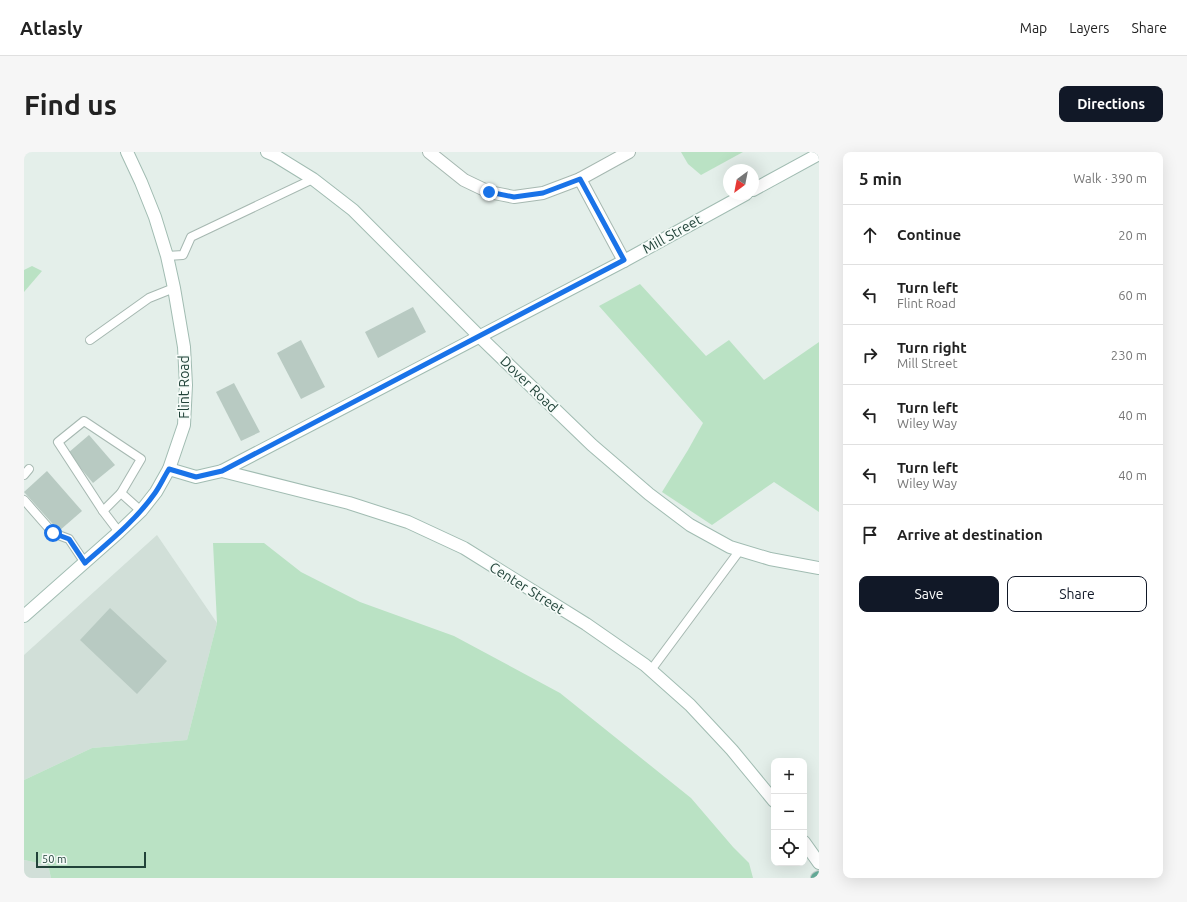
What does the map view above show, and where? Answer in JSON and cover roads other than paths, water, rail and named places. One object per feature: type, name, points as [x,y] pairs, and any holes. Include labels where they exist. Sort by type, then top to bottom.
[{"type":"street","name":"Flint Road","points":[[24,616],[85,563],[141,511],[156,492],[169,469],[184,425],[186,385],[184,347],[174,288],[167,256],[155,217],[127,152]]},
{"type":"street","name":"Dover Road","points":[[267,152],[313,179],[353,210],[592,445],[649,494],[690,525],[730,547],[770,559],[819,568]]},
{"type":"street","points":[[429,152],[464,180],[489,192],[514,197],[543,193],[580,179],[629,152]]},
{"type":"street","points":[[759,187],[819,154]]},
{"type":"street","points":[[580,179],[624,260]]},
{"type":"street","name":"Mill Street","points":[[169,469],[196,477],[222,471],[624,260],[735,200]]},
{"type":"street","name":"Center Street","points":[[222,471],[349,503],[408,522],[470,552],[586,624],[651,670],[696,710],[732,750],[771,797]]},
{"type":"street","points":[[807,846],[819,863]]},
{"type":"lane","points":[[167,256],[183,256],[191,237],[313,179]]},
{"type":"lane","points":[[90,340],[139,304],[149,298],[174,288]]},
{"type":"lane","points":[[104,511],[120,493],[141,459],[84,421],[58,442],[104,511],[119,532]]},
{"type":"lane","points":[[120,493],[141,511]]},
{"type":"lane","points":[[24,500],[53,533],[69,539],[85,563]]},
{"type":"lane","points":[[651,670],[740,550]]}]
